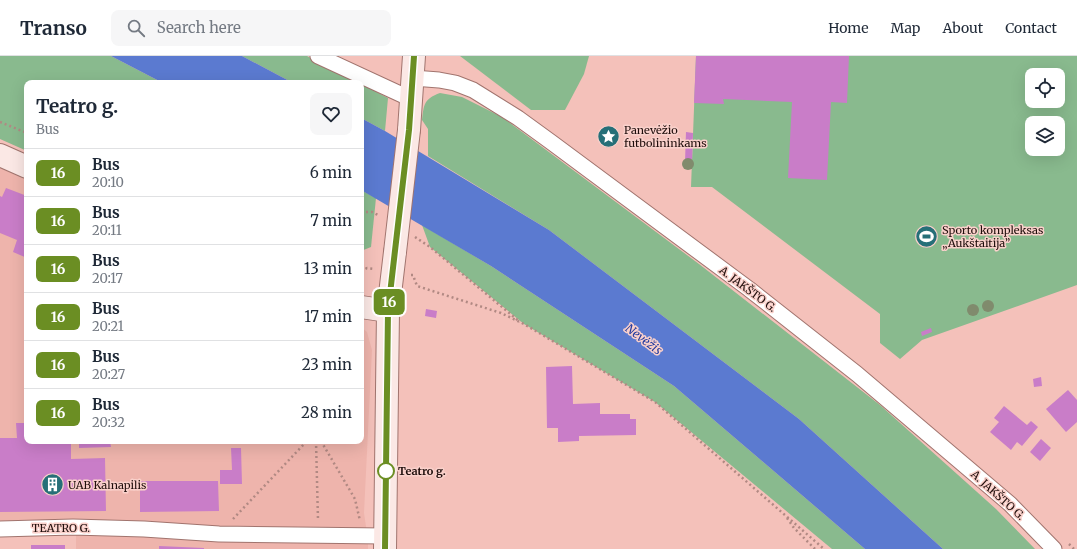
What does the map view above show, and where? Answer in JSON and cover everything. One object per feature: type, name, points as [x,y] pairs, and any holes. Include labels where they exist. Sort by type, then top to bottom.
[{"type":"main road","points":[[385,542],[388,311],[409,130],[414,56]]},
{"type":"main road","points":[[0,155],[24,166]]},
{"type":"main road","points":[[364,307],[388,311]]},
{"type":"street","name":"A. JAKŠTO G.","points":[[318,56],[412,88],[444,81],[455,83],[473,90],[518,118],[749,289],[857,374],[1010,504],[1054,549]]},
{"type":"street","name":"TEATRO G.","points":[[0,529],[73,527],[144,529],[219,534],[363,536],[385,542]]},
{"type":"path","points":[[0,122],[24,132]]},
{"type":"path","points":[[364,212],[372,212]]},
{"type":"path","points":[[430,247],[524,324]]},
{"type":"path","points":[[394,261],[413,275],[416,286],[501,313],[524,324],[655,402],[824,549]]},
{"type":"path","points":[[219,534],[304,444]]},
{"type":"path","points":[[316,444],[319,536]]},
{"type":"path","points":[[323,444],[355,499],[363,536]]},
{"type":"path","points":[[785,516],[794,528],[815,549]]},
{"type":"shaded area","points":[[0,168],[24,179],[24,444],[364,444],[364,330],[367,332],[372,350],[364,513],[368,549],[76,549],[76,533],[71,520],[0,521]]},
{"type":"green space","points":[[0,56],[111,56],[157,80],[24,80],[24,150],[0,139]]},
{"type":"green space","points":[[242,56],[307,56],[354,80],[287,80]]},
{"type":"green space","points":[[460,56],[589,56],[584,74],[565,110],[531,110]]},
{"type":"green space","name":"Sporto kompleksas „Aukštaitija”","points":[[696,56],[1077,56],[1077,285],[922,340],[900,359],[880,343],[880,314],[712,187],[691,187]]},
{"type":"green space","points":[[364,86],[388,98],[385,131],[364,120]]},
{"type":"green space","points":[[440,93],[462,97],[502,117],[699,264],[880,405],[996,509],[1035,549],[943,549],[799,419],[549,230],[428,156],[428,129],[422,120],[423,110],[428,100]]},
{"type":"green space","points":[[364,192],[376,198],[371,247],[364,250]]},
{"type":"green space","points":[[422,225],[491,266],[674,386],[865,549],[832,549],[655,402],[524,324],[430,247]]},
{"type":"water","points":[[111,56],[242,56],[287,80],[157,80]]},
{"type":"water","name":"Nevėžis","points":[[364,120],[549,230],[799,419],[943,549],[865,549],[674,386],[491,266],[364,192]]},
{"type":"building","points":[[696,56],[849,56],[847,103],[831,102],[827,180],[788,178],[792,102],[723,99],[724,104],[694,103]]},
{"type":"building","points":[[686,132],[693,133],[692,162],[685,162]]},
{"type":"building","points":[[6,188],[24,195],[24,257],[13,252],[17,240],[0,233],[0,196],[2,197]]},
{"type":"building","points":[[426,309],[437,311],[436,318],[425,316]]},
{"type":"building","points":[[931,328],[932,332],[922,336],[921,332]]},
{"type":"building","points":[[572,366],[573,404],[600,403],[600,414],[630,414],[630,419],[636,419],[636,435],[579,436],[579,441],[558,442],[558,428],[547,428],[546,367]]},
{"type":"building","points":[[1041,377],[1042,386],[1034,387],[1033,379]]},
{"type":"building","points":[[1068,390],[1077,400],[1077,422],[1066,432],[1046,409]]},
{"type":"building","points":[[1004,406],[1027,425],[1031,421],[1038,427],[1022,446],[1017,442],[1011,450],[990,432],[999,422],[994,418]]},
{"type":"building","name":"UAB Kalnapilis","points":[[16,423],[24,423],[24,444],[71,444],[71,459],[105,458],[106,511],[0,512],[0,438],[17,438]]},
{"type":"building","points":[[1041,439],[1051,448],[1040,461],[1030,452]]},
{"type":"building","points":[[79,444],[110,444],[111,447],[79,448]]},
{"type":"building","points":[[231,448],[241,448],[242,484],[220,484],[220,470],[232,470]]},
{"type":"building","points":[[140,481],[218,481],[219,511],[140,512]]},
{"type":"building","points":[[31,545],[65,545],[65,549],[31,549]]},
{"type":"building","points":[[159,546],[204,548],[204,549],[159,549]]},
{"type":"bus line","name":"16","points":[[385,549],[388,311],[409,130],[414,56]]},
{"type":"place","name":"Panevėžio futbolininkams","points":[[608,136]]},
{"type":"place","name":"Sporto kompleksas „Aukštaitija”","points":[[927,236]]},
{"type":"place","name":"Teatro g.","points":[[386,471]]},
{"type":"place","name":"UAB Kalnapilis","points":[[53,485]]}]
